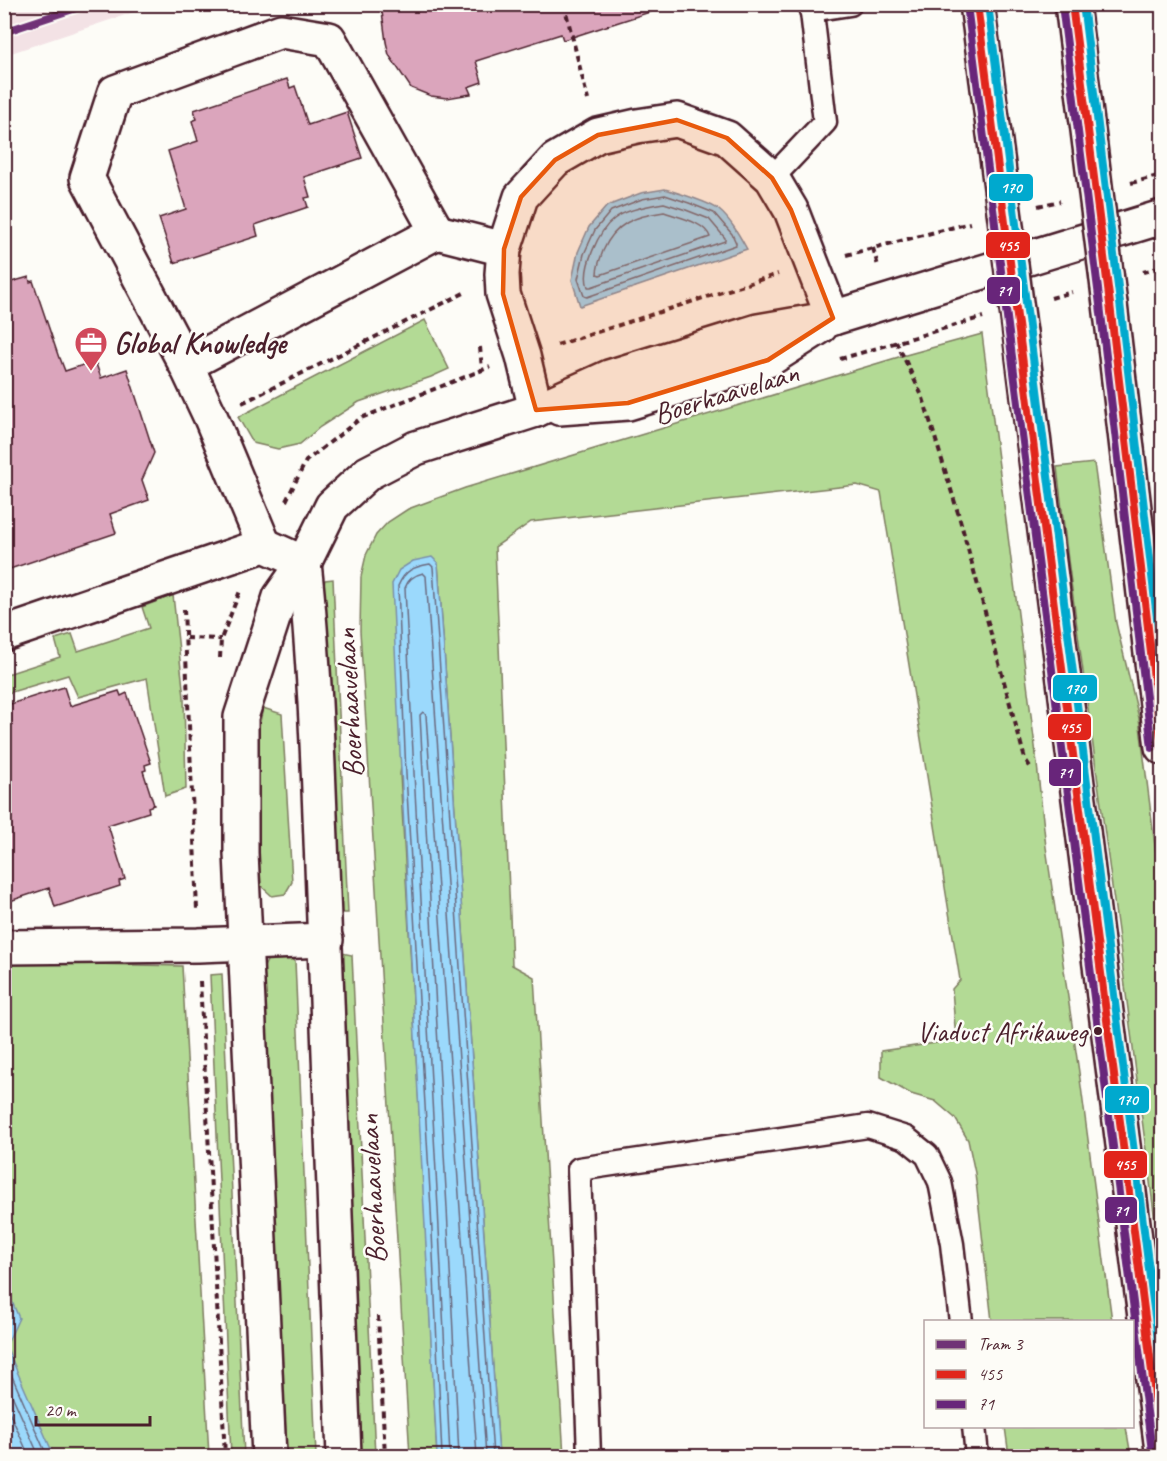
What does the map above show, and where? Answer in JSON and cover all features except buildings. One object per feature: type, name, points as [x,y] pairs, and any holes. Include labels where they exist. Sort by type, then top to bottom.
[{"type":"street","points":[[977,4],[1162,1450]]},
{"type":"street","points":[[1072,4],[1162,747]]},
{"type":"street","points":[[264,545],[211,418],[186,365],[87,178],[115,92],[281,31],[329,39],[437,232],[503,261]]},
{"type":"street","points":[[536,410],[523,356],[503,294],[503,261],[521,197],[555,160],[598,135],[677,120],[727,138],[772,178],[791,210],[833,318]]},
{"type":"street","name":"Boerhaavelaan","points":[[269,1456],[241,853],[241,717],[280,597],[304,563],[332,506],[368,473],[416,448],[536,410],[609,377],[758,331],[833,318],[1162,217]]},
{"type":"street","points":[[186,365],[437,232]]},
{"type":"street","points":[[4,634],[264,545],[304,563]]},
{"type":"street","name":"Boerhaavelaan","points":[[304,563],[314,679],[326,940],[344,1456]]},
{"type":"street","points":[[4,947],[198,945],[326,940]]},
{"type":"lane","points":[[772,178],[825,122],[811,7],[850,4]]},
{"type":"lane","points":[[589,1456],[579,1169],[868,1126],[906,1138],[927,1155],[940,1182],[952,1244],[961,1320]]},
{"type":"lane","points":[[974,1428],[977,1456]]},
{"type":"path","points":[[565,4],[591,111]]},
{"type":"path","points":[[482,370],[812,263],[873,248]]},
{"type":"path","points":[[211,418],[503,261]]},
{"type":"path","name":"Boerhaavelaan","points":[[840,359],[896,342],[923,398],[959,516],[1025,759],[1031,768]]},
{"type":"path","points":[[183,572],[198,945],[225,1456]]},
{"type":"path","points":[[186,638],[221,639]]},
{"type":"path","points":[[378,1313],[385,1456]]},
{"type":"highlighted area","points":[[677,120],[727,138],[772,178],[791,210],[833,318],[768,360],[628,403],[536,410],[503,294],[504,249],[521,197],[555,160],[598,135]]},
{"type":"shaded area","points":[[5,4],[155,4],[155,5],[5,55]]},
{"type":"green space","points":[[425,320],[449,369],[359,402],[320,427],[300,444],[278,449],[253,443],[238,417]]},
{"type":"green space","points":[[982,334],[1046,847],[1112,1320],[992,1320],[975,1173],[968,1140],[955,1118],[935,1101],[911,1094],[881,1077],[881,1051],[956,1040],[952,989],[960,980],[881,492],[857,485],[531,522],[495,547],[512,965],[534,977],[564,1456],[499,1456],[438,563],[432,558],[400,774],[437,1456],[410,1456],[360,631],[361,577],[366,555],[376,535],[388,522],[408,509],[465,488]]},
{"type":"green space","points":[[1094,463],[1116,623],[1139,718],[1162,902],[1162,1276],[1057,467]]},
{"type":"green space","points":[[333,579],[348,913],[335,913],[319,604],[325,580]]},
{"type":"green space","points":[[173,595],[184,697],[186,789],[165,796],[147,678],[78,697],[68,675],[5,694],[4,675],[60,657],[55,639],[72,634],[78,651],[149,628],[142,607]]},
{"type":"green space","points":[[263,708],[282,714],[292,882],[285,894],[272,896],[261,886],[252,759]]},
{"type":"green space","points":[[281,952],[295,961],[316,1456],[287,1456],[263,969],[269,957]]},
{"type":"green space","points":[[337,952],[352,955],[375,1456],[362,1456]]},
{"type":"green space","points":[[5,962],[182,966],[209,1456],[5,1456]]},
{"type":"green space","points":[[222,974],[244,1456],[231,1456],[210,975]]},
{"type":"green space","points":[[1005,1428],[1126,1428],[1131,1456],[1009,1456]]},
{"type":"water","points":[[665,189],[701,201],[719,210],[731,223],[747,249],[580,306],[572,280],[578,252],[589,227],[607,206],[641,193]]},
{"type":"water","points":[[432,557],[438,563],[499,1456],[437,1456],[392,584],[399,570],[413,561]]},
{"type":"water","points":[[5,1285],[19,1318],[6,1346],[54,1456],[6,1456],[5,1454]]},
{"type":"tram line","name":"3","points":[[4,32],[88,4]]},
{"type":"transit line","name":"455","points":[[977,4],[1162,1450]]},
{"type":"transit line","name":"170","points":[[988,4],[1162,1372]]},
{"type":"transit line","name":"455","points":[[1072,4],[1162,747]]},
{"type":"transit line","name":"170","points":[[1083,4],[1162,661]]},
{"type":"transit line","name":"71","points":[[967,5],[1152,1451]]},
{"type":"transit line","name":"71","points":[[1062,5],[1152,748]]},
{"type":"place","name":"Global Knowledge","points":[[91,372]]},
{"type":"place","name":"Viaduct Afrikaweg","points":[[1098,1031]]}]
